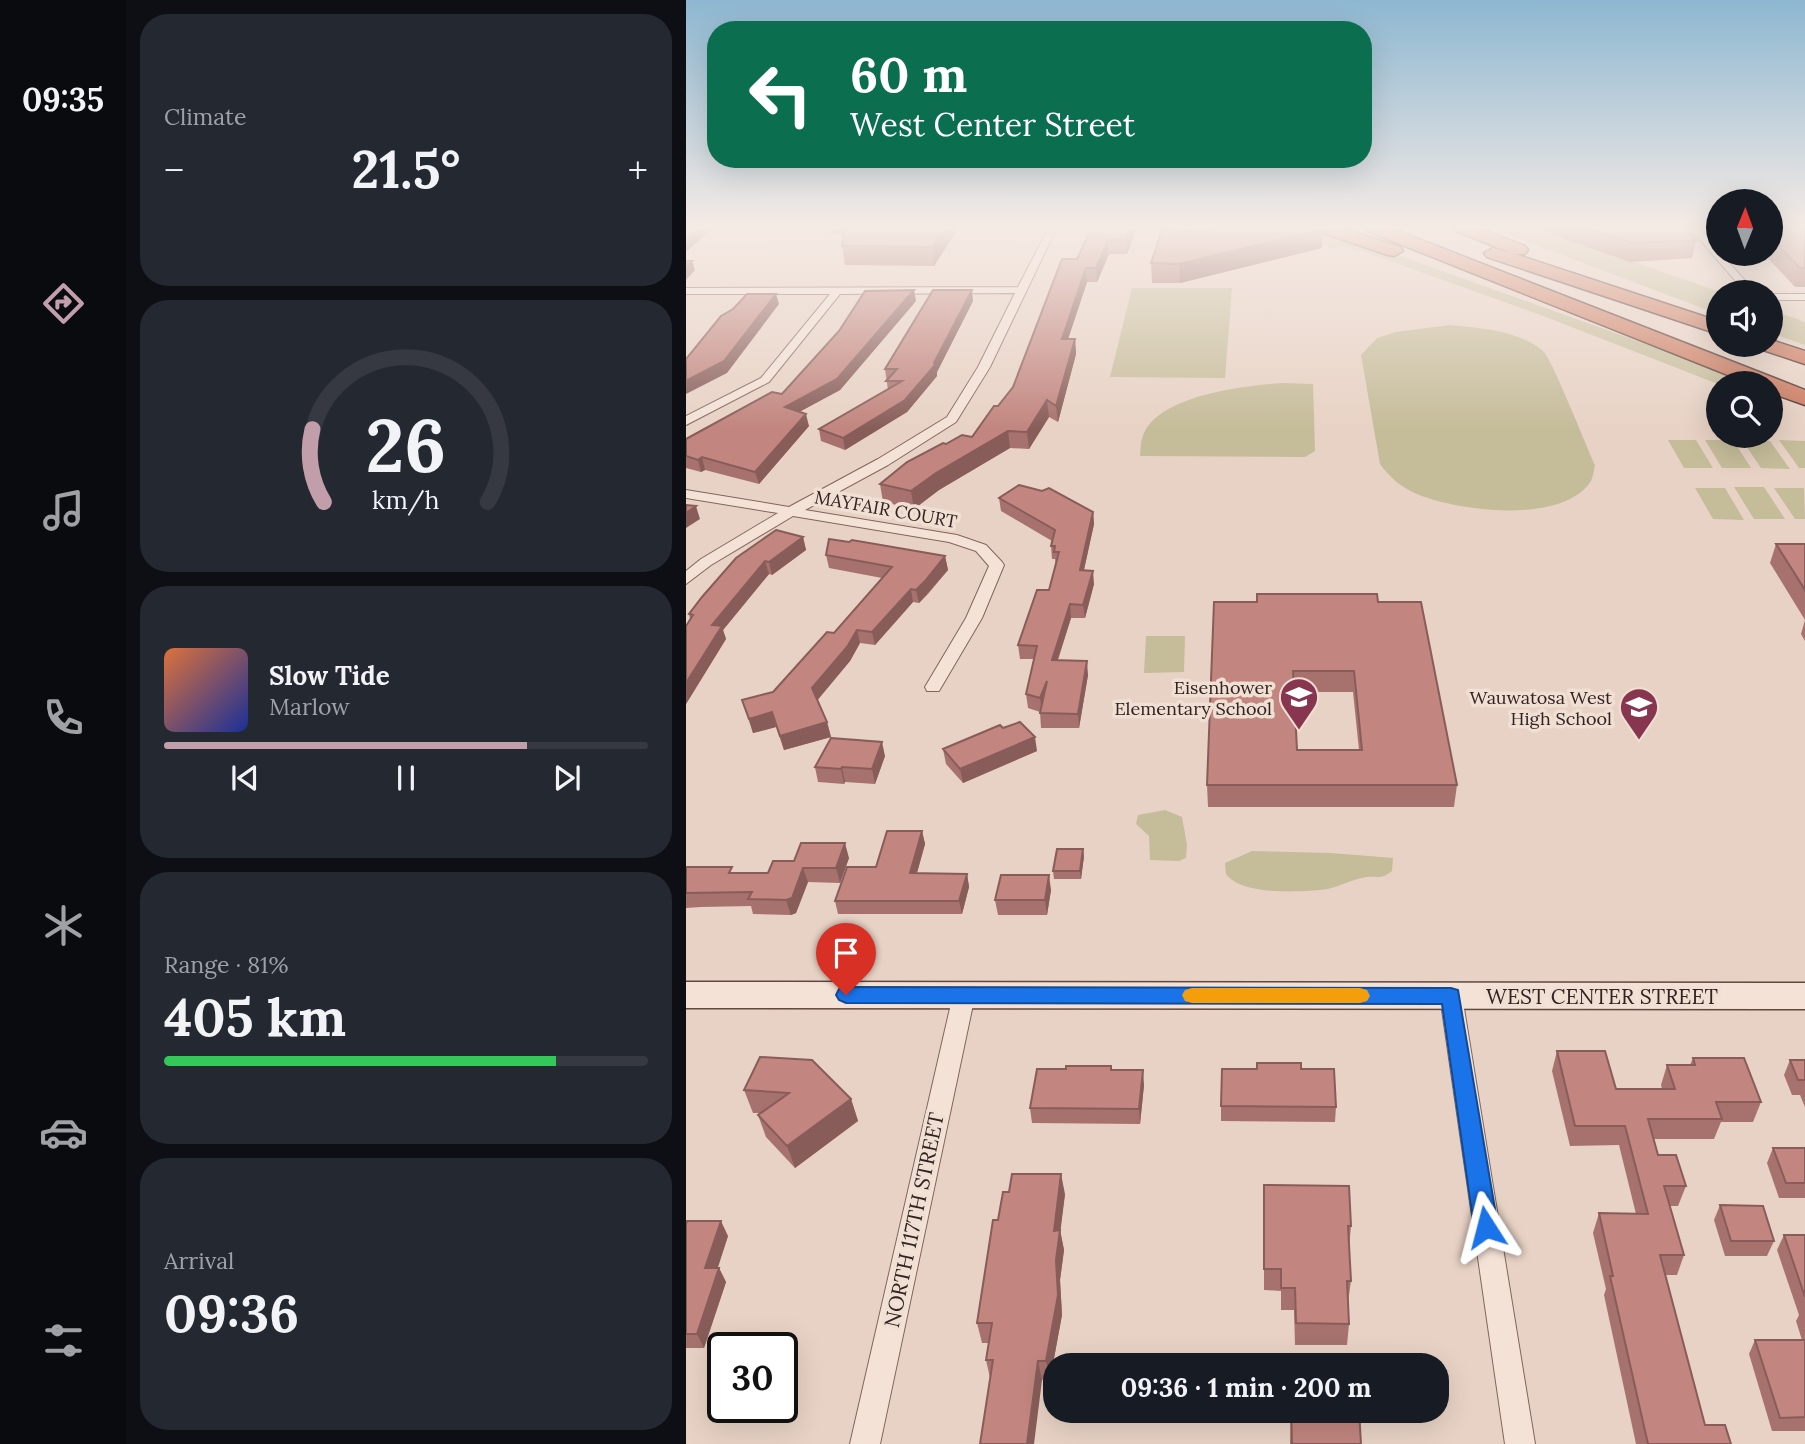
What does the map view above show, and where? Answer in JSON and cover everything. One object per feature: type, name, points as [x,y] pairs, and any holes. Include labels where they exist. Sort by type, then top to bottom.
[{"type":"highway","points":[[1513,294],[1568,314],[1642,335]]},
{"type":"highway","points":[[1541,294],[1735,371]]},
{"type":"highway","points":[[1619,294],[1706,324]]},
{"type":"highway","points":[[1630,294],[1687,317]]},
{"type":"highway","points":[[1783,350],[1805,358]]},
{"type":"highway","points":[[1783,389],[1805,398]]},
{"type":"street","points":[[686,421],[765,380],[834,294]]},
{"type":"street","points":[[686,579],[706,562],[790,512],[883,462],[952,419],[984,366],[1018,294]]},
{"type":"street","points":[[1783,297],[1805,297]]},
{"type":"street","points":[[686,494],[790,512]]},
{"type":"street","name":"MAYFAIR COURT","points":[[790,512],[952,538],[981,548],[997,565],[974,618],[933,687]]},
{"type":"street","name":"WEST CENTER STREET","points":[[686,995],[1805,996]]},
{"type":"street","name":"NORTH 117TH STREET","points":[[865,1444],[964,995]]},
{"type":"street","points":[[1451,996],[1520,1444]]},
{"type":"shaded area","points":[[1130,294],[1232,294],[1225,378],[1110,377]]},
{"type":"shaded area","points":[[1483,294],[1508,294],[1721,371],[1706,371],[1706,379]]},
{"type":"shaded area","points":[[1666,294],[1706,294],[1706,309]]},
{"type":"shaded area","points":[[1783,314],[1805,322],[1805,345],[1783,337]]},
{"type":"shaded area","points":[[1450,325],[1510,334],[1543,351],[1595,465],[1591,481],[1577,495],[1558,504],[1534,509],[1482,509],[1417,494],[1392,478],[1380,464],[1361,355],[1377,338],[1396,332]]},
{"type":"shaded area","points":[[1282,383],[1313,384],[1315,451],[1305,457],[1140,456],[1141,441],[1150,424],[1164,412],[1182,403],[1225,390]]},
{"type":"shaded area","points":[[1668,440],[1696,440],[1713,468],[1684,468]]},
{"type":"shaded area","points":[[1783,440],[1805,441],[1805,468],[1799,468],[1783,446]]},
{"type":"shaded area","points":[[1710,448],[1738,448],[1751,468],[1722,468]]},
{"type":"shaded area","points":[[1747,448],[1775,448],[1790,469],[1761,468]]},
{"type":"shaded area","points":[[1734,487],[1764,487],[1785,519],[1754,519]]},
{"type":"shaded area","points":[[1695,488],[1725,488],[1744,520],[1713,519]]},
{"type":"shaded area","points":[[1774,488],[1804,488],[1805,519],[1795,519]]},
{"type":"shaded area","points":[[1146,636],[1185,636],[1184,672],[1144,673]]},
{"type":"shaded area","points":[[1165,810],[1182,817],[1187,845],[1186,858],[1179,861],[1150,860],[1149,836],[1136,824],[1138,815]]},
{"type":"shaded area","points":[[1252,851],[1393,858],[1392,871],[1380,877],[1362,878],[1326,889],[1256,889],[1233,881],[1226,874],[1225,863]]},
{"type":"building","points":[[747,294],[776,294],[724,361],[686,381],[686,359],[721,316],[733,309]]},
{"type":"building","points":[[863,294],[910,294],[837,379],[785,407],[806,414],[755,472],[702,457],[698,460],[686,456],[686,439],[772,392],[782,394],[839,331]]},
{"type":"building","points":[[930,294],[970,294],[935,365],[905,400],[843,438],[819,429],[902,381],[886,381],[897,369],[885,369]]},
{"type":"building","points":[[1048,294],[1077,294],[1062,339],[1075,339],[1056,406],[1047,400],[1027,432],[1008,431],[936,473],[911,491],[880,484],[907,462],[943,443],[962,435],[972,437],[994,406],[998,406],[1013,387]]},
{"type":"building","points":[[1019,485],[1042,491],[1049,488],[1093,512],[1080,570],[1093,571],[1083,605],[1070,604],[1052,660],[1087,661],[1078,714],[1040,713],[1047,681],[1040,698],[1026,694],[1037,646],[1018,645],[1037,590],[1049,590],[1059,552],[1054,552],[1055,546],[1051,546],[1055,530],[999,498]]},
{"type":"building","points":[[686,505],[696,506],[686,513]]},
{"type":"building","points":[[776,530],[803,537],[769,562],[765,561],[712,625],[722,626],[686,683],[686,626],[693,615],[689,614],[736,558]]},
{"type":"building","points":[[829,539],[849,542],[852,540],[945,556],[925,581],[916,590],[911,589],[872,632],[857,630],[847,647],[812,688],[827,722],[780,736],[772,712],[749,719],[742,700],[773,692],[827,632],[834,633],[892,567],[826,555]]},
{"type":"building","points":[[1776,544],[1805,544],[1805,590]]},
{"type":"building","points":[[1257,594],[1377,594],[1378,602],[1421,602],[1457,785],[1207,785],[1214,602],[1257,602]],"holes":[[[1293,671],[1354,671],[1362,750],[1297,750]]]},
{"type":"building","points":[[1020,722],[1035,737],[960,769],[943,749],[1000,725],[1003,728]]},
{"type":"building","points":[[831,738],[882,742],[872,769],[815,767]]},
{"type":"building","points":[[887,831],[922,831],[910,873],[967,874],[959,901],[835,901],[847,867],[876,867]]},
{"type":"building","points":[[801,843],[845,843],[836,868],[803,868],[792,898],[748,899],[752,892],[686,893],[686,867],[732,867],[729,873],[768,873],[773,861],[794,861]]},
{"type":"building","points":[[1057,849],[1083,849],[1080,871],[1053,871]]},
{"type":"building","points":[[1001,875],[1049,875],[1045,900],[995,900]]},
{"type":"building","points":[[1557,1051],[1605,1051],[1616,1089],[1675,1089],[1667,1065],[1695,1065],[1693,1058],[1744,1058],[1761,1102],[1716,1102],[1722,1119],[1648,1119],[1658,1155],[1676,1155],[1686,1186],[1664,1186],[1684,1255],[1660,1255],[1705,1425],[1725,1425],[1731,1444],[1648,1444],[1610,1276],[1613,1276],[1599,1213],[1648,1214],[1625,1126],[1575,1126]]},
{"type":"building","points":[[760,1057],[812,1060],[851,1099],[787,1146],[758,1115],[789,1093],[744,1090]]},
{"type":"building","points":[[1790,1060],[1805,1060],[1805,1080],[1798,1080]]},
{"type":"building","points":[[1257,1063],[1301,1063],[1301,1069],[1334,1069],[1336,1107],[1221,1106],[1222,1069],[1257,1069]]},
{"type":"building","points":[[1066,1066],[1111,1066],[1111,1070],[1143,1070],[1139,1109],[1030,1108],[1037,1069],[1066,1069]]},
{"type":"building","points":[[1773,1148],[1805,1148],[1805,1183],[1786,1183]]},
{"type":"building","points":[[1012,1174],[1061,1174],[1054,1231],[1060,1230],[1056,1260],[1058,1295],[1047,1353],[1043,1353],[1043,1361],[1038,1361],[1027,1444],[980,1444],[993,1360],[986,1360],[992,1323],[977,1323],[993,1220],[998,1220],[1003,1192],[1009,1192]]},
{"type":"building","points":[[1264,1185],[1349,1186],[1349,1324],[1296,1323],[1295,1288],[1281,1288],[1281,1269],[1264,1269]]},
{"type":"building","points":[[1720,1205],[1763,1206],[1774,1241],[1731,1241]]},
{"type":"building","points":[[687,1221],[721,1221],[705,1268],[719,1268],[697,1334],[686,1334]]},
{"type":"building","points":[[1784,1235],[1805,1235],[1805,1297]]},
{"type":"building","points":[[1755,1340],[1805,1340],[1805,1417],[1780,1418]]},
{"type":"building","points":[[1291,1423],[1360,1423],[1361,1444],[1292,1444]]},
{"type":"slow traffic","points":[[1192,995],[1360,996]]},
{"type":"place","name":"Eisenhower Elementary School","points":[[1299,731]]},
{"type":"place","name":"Wauwatosa West High School","points":[[1639,741]]},
{"type":"route","points":[[846,995],[1451,996],[1486,1227]]}]
